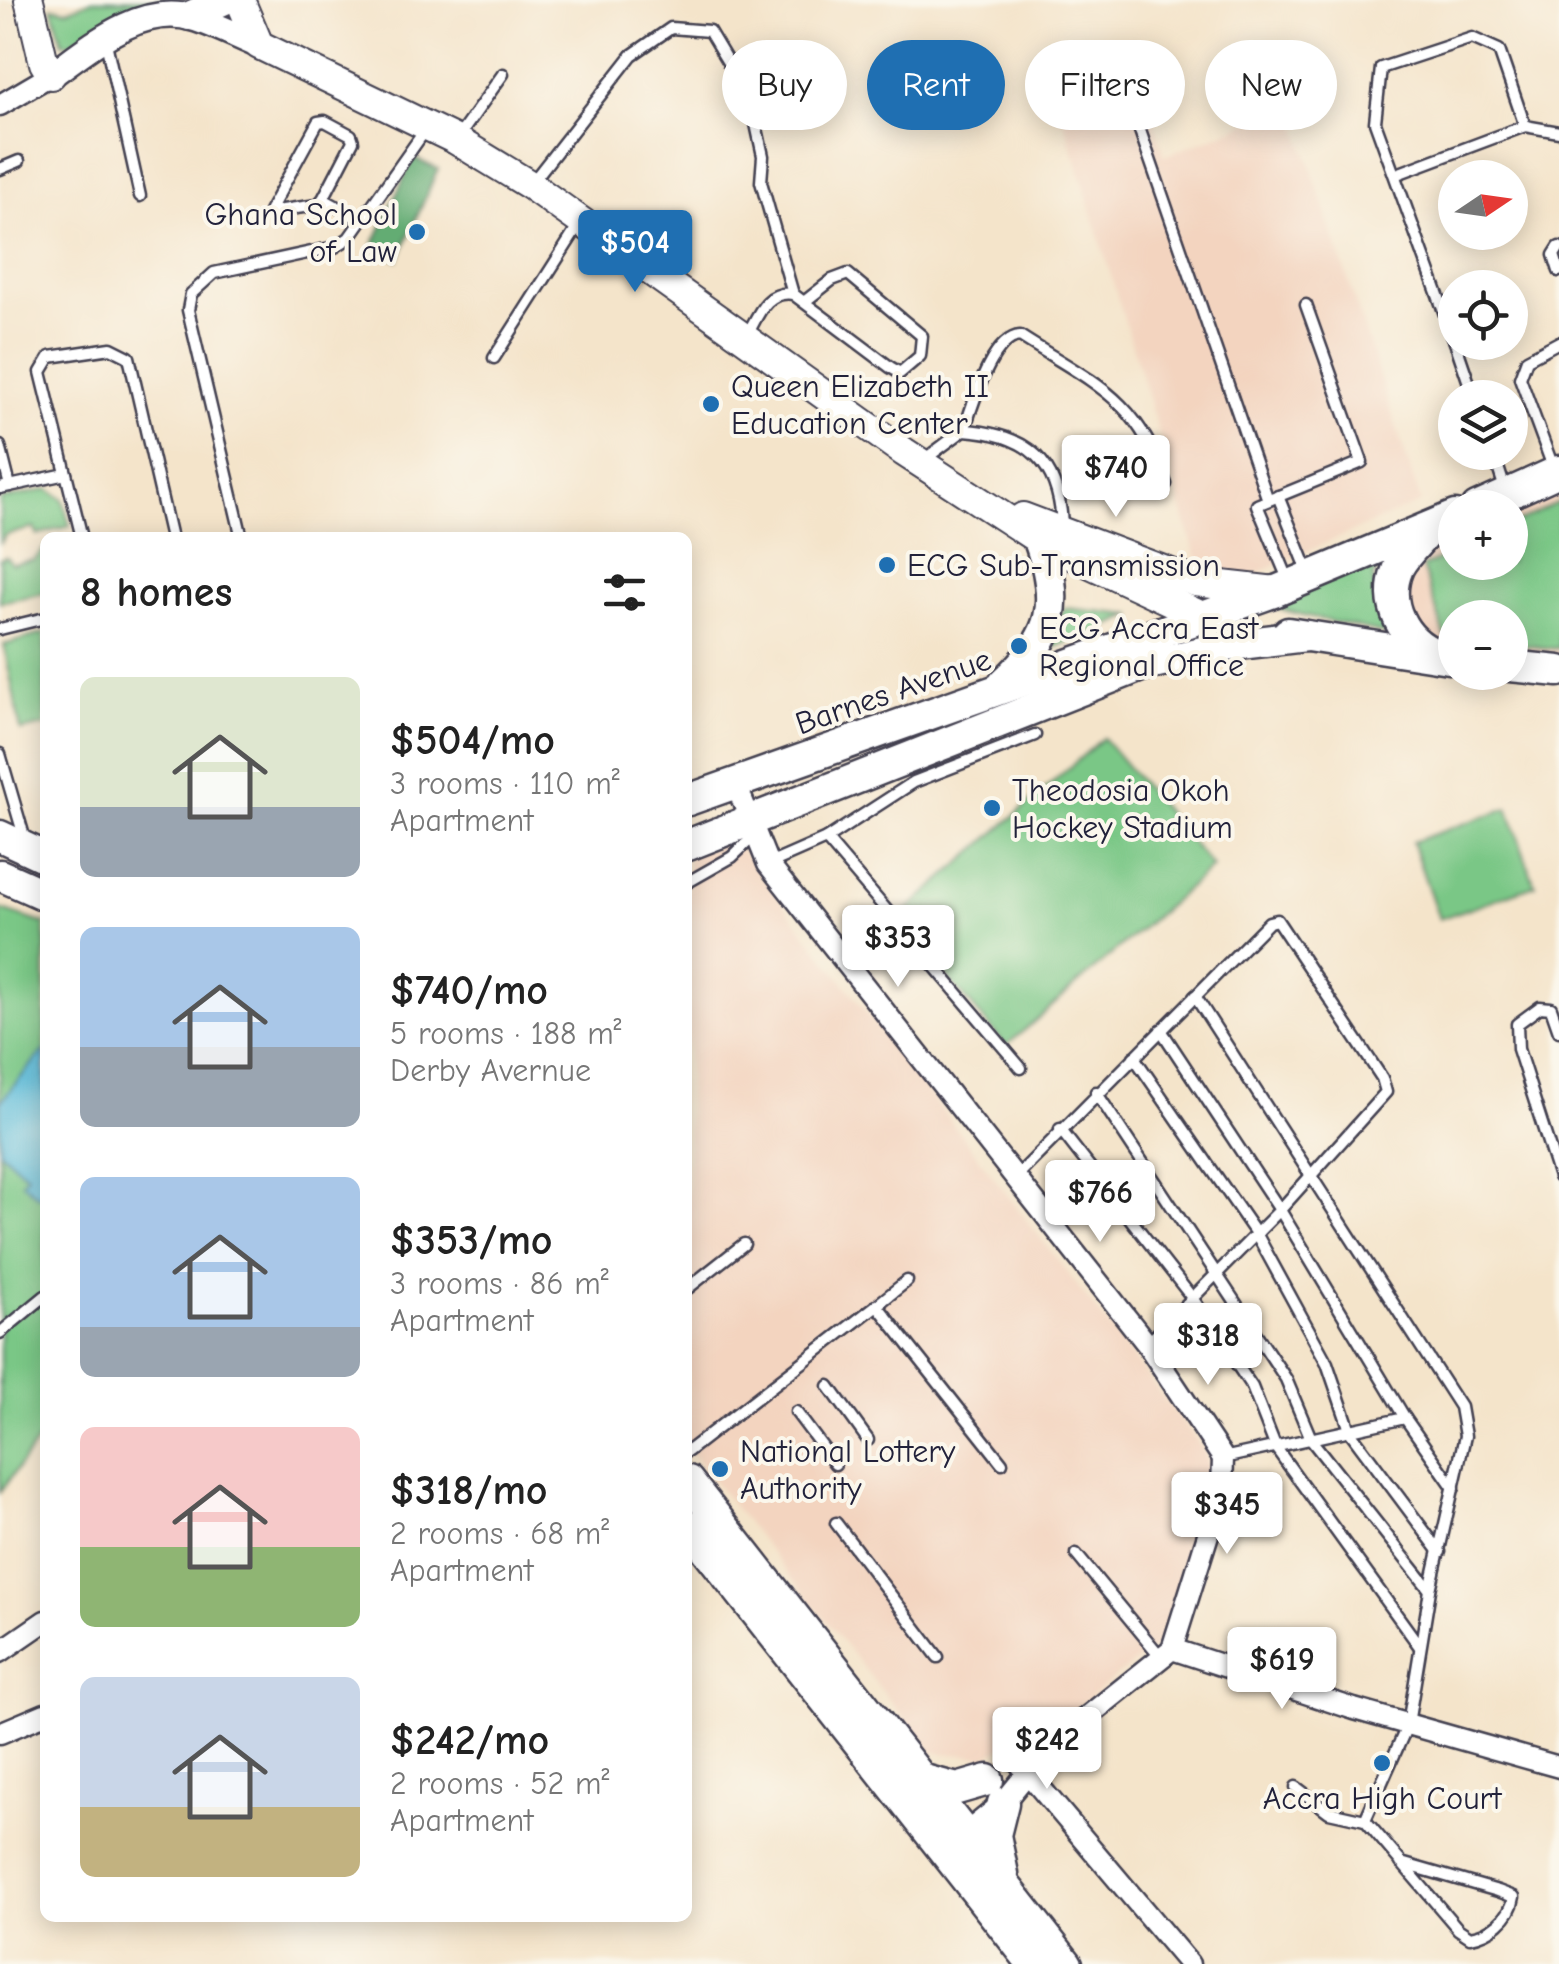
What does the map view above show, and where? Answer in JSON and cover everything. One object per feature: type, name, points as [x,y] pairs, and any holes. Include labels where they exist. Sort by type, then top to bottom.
[{"type":"main road","points":[[29,0],[44,63],[51,75]]},
{"type":"main road","points":[[189,16],[225,0]]},
{"type":"main road","points":[[240,0],[269,49],[430,124],[530,185],[920,462],[1002,512],[1202,616],[1438,657]]},
{"type":"main road","points":[[255,0],[269,49]]},
{"type":"main road","points":[[1520,490],[1557,472]]},
{"type":"main road","name":"Barnes Avenue","points":[[692,798],[1292,584],[1438,523]]},
{"type":"main road","points":[[1438,526],[1399,566],[1395,608],[1404,631],[1422,648],[1438,654]]},
{"type":"main road","points":[[1050,534],[1196,582],[1292,584]]},
{"type":"main road","points":[[990,695],[1030,659],[1048,626],[1052,587],[1050,534]]},
{"type":"main road","name":"Barnes Avenue","points":[[692,844],[751,830],[1141,666],[1215,648],[1306,636]]},
{"type":"main road","points":[[1528,668],[1559,671]]},
{"type":"main road","points":[[0,874],[40,894]]},
{"type":"main road","points":[[692,1486],[924,1780],[946,1831],[1007,1886],[1067,1964]]},
{"type":"main road","points":[[692,1531],[946,1831],[1033,1964]]},
{"type":"main road","points":[[924,1780],[957,1789],[996,1791],[996,1835],[1007,1886]]},
{"type":"street","points":[[0,105],[105,37],[137,22],[189,16],[269,49]]},
{"type":"street","points":[[735,782],[751,830],[768,864],[1147,1344],[1223,1458],[1222,1490],[1166,1653],[946,1831]]},
{"type":"street","points":[[0,1652],[40,1624]]},
{"type":"street","points":[[1166,1653],[1559,1767]]},
{"type":"street","points":[[0,1733],[40,1716]]},
{"type":"street","points":[[1023,1766],[1189,1964]]},
{"type":"lane","points":[[530,185],[632,55],[671,28],[710,31],[751,101],[764,156],[762,182],[793,294],[900,373],[920,356],[922,336],[848,274],[832,280],[804,302]]},
{"type":"lane","points":[[105,37],[140,196]]},
{"type":"lane","points":[[1438,292],[1376,122],[1381,68],[1472,38],[1499,50],[1525,126]]},
{"type":"lane","points":[[456,140],[503,74]]},
{"type":"lane","points":[[325,120],[351,135],[353,142],[324,199],[317,205],[270,212],[318,122],[325,120]]},
{"type":"lane","points":[[241,532],[188,310],[190,294],[214,273],[336,247],[362,220],[430,124]]},
{"type":"lane","points":[[1398,174],[1525,126],[1559,132]]},
{"type":"lane","points":[[1140,130],[1268,500],[1292,584]]},
{"type":"lane","points":[[0,169],[19,161]]},
{"type":"lane","points":[[324,199],[362,220]]},
{"type":"lane","points":[[494,358],[582,221]]},
{"type":"lane","points":[[1559,246],[1554,255],[1559,271]]},
{"type":"lane","points":[[745,338],[770,296],[793,294]]},
{"type":"lane","points":[[1268,500],[1362,462],[1306,305]]},
{"type":"lane","points":[[920,462],[964,430],[984,376],[1002,344],[1020,336],[1128,408],[1153,444],[1166,484]]},
{"type":"lane","points":[[1557,472],[1520,378],[1527,359],[1559,342]]},
{"type":"lane","points":[[80,532],[41,372],[50,358],[120,350],[129,357],[170,532]]},
{"type":"lane","points":[[964,430],[1000,432],[1041,458],[1061,492],[1050,534]]},
{"type":"lane","points":[[0,446],[5,486],[66,474]]},
{"type":"lane","points":[[1268,500],[1292,584]]},
{"type":"lane","points":[[0,629],[40,619]]},
{"type":"lane","points":[[768,864],[826,839],[914,782],[1035,735]]},
{"type":"lane","points":[[0,754],[24,847]]},
{"type":"lane","points":[[692,880],[732,857],[751,830]]},
{"type":"lane","points":[[826,839],[1021,1068]]},
{"type":"lane","points":[[1014,1178],[1268,922],[1277,920],[1382,1078],[1386,1092],[1314,1176],[1147,1344]]},
{"type":"lane","points":[[1195,996],[1460,1407],[1465,1436],[1430,1590],[1408,1724],[1364,1820]]},
{"type":"lane","points":[[1559,1031],[1551,1008],[1540,1007],[1517,1024],[1518,1049],[1559,1177]]},
{"type":"lane","points":[[1160,1030],[1280,1210],[1405,1418],[1454,1488]]},
{"type":"lane","points":[[1134,1056],[1257,1234],[1327,1363],[1351,1432],[1440,1552]]},
{"type":"lane","points":[[1096,1092],[1286,1379],[1312,1441],[1430,1590]]},
{"type":"lane","points":[[1060,1129],[1193,1299],[1252,1387],[1276,1448],[1420,1647]]},
{"type":"lane","points":[[692,1285],[744,1244]]},
{"type":"lane","points":[[692,1448],[907,1282]]},
{"type":"lane","points":[[0,1333],[40,1300]]},
{"type":"lane","points":[[876,1305],[1002,1464]]},
{"type":"lane","points":[[829,1386],[868,1440]]},
{"type":"lane","points":[[796,1412],[835,1464]]},
{"type":"lane","points":[[1223,1458],[1405,1418]]},
{"type":"lane","points":[[836,1523],[938,1656]]},
{"type":"lane","points":[[1076,1554],[1166,1653]]},
{"type":"lane","points":[[1296,1787],[1330,1812],[1364,1820],[1401,1863],[1458,1929],[1470,1936],[1495,1927],[1513,1905],[1514,1897],[1498,1890],[1401,1863]]},
{"type":"shaded area","points":[[1067,130],[1157,130],[1165,156],[1231,130],[1299,130],[1421,502],[1240,580],[1197,559]]},
{"type":"shaded area","points":[[1559,488],[1559,656],[1528,653],[1528,600],[1438,600],[1438,641],[1418,633],[1406,601],[1408,568],[1438,535],[1438,580],[1528,580],[1528,500]]},
{"type":"shaded area","points":[[733,839],[1204,1450],[1214,1491],[1168,1637],[1045,1731],[1038,1725],[985,1757],[931,1752],[692,1454],[692,854]]},
{"type":"green space","points":[[93,0],[166,0],[136,5],[71,43],[63,43],[52,7],[67,10]]},
{"type":"green space","points":[[413,158],[438,169],[398,260],[372,248]]},
{"type":"green space","points":[[48,489],[63,499],[70,526],[37,535],[34,528],[5,535],[0,545],[0,500]]},
{"type":"green space","points":[[1559,502],[1559,649],[1528,646],[1528,600],[1438,600],[1438,615],[1422,567],[1438,560],[1438,580],[1528,580],[1528,517]]},
{"type":"green space","points":[[1392,551],[1373,576],[1379,617],[1387,635],[1257,604]]},
{"type":"green space","points":[[40,553],[40,594],[0,602],[0,559],[6,557],[12,564],[34,560]]},
{"type":"green space","points":[[1064,608],[1134,615],[1049,650]]},
{"type":"green space","points":[[40,634],[40,727],[21,731],[4,645]]},
{"type":"green space","name":"Theodosia Okoh Hockey Stadium","points":[[1103,738],[1212,867],[1006,1046],[897,919]]},
{"type":"green space","points":[[1508,808],[1535,885],[1439,919],[1412,842]]},
{"type":"green space","points":[[0,909],[40,922],[40,1438],[0,1492]]},
{"type":"water","points":[[40,1055],[39,1197],[22,1182],[27,1175],[0,1151],[0,1102]]},
{"type":"place","name":"Ghana School of Law","points":[[417,232]]},
{"type":"place","name":"Queen Elizabeth II Education Center","points":[[711,404]]},
{"type":"place","name":"ECG Sub-Transmission","points":[[887,565]]},
{"type":"place","name":"ECG Accra East Regional Office","points":[[1019,646]]},
{"type":"place","name":"Theodosia Okoh Hockey Stadium","points":[[992,808]]},
{"type":"place","name":"National Lottery Authority","points":[[720,1469]]},
{"type":"place","name":"Accra High Court","points":[[1382,1763]]}]
